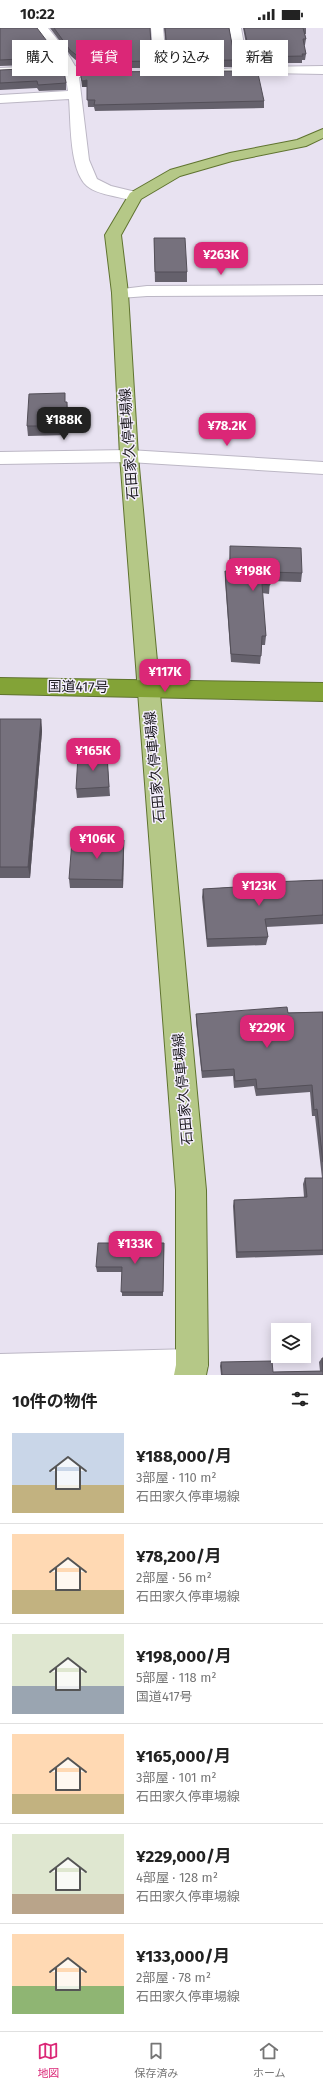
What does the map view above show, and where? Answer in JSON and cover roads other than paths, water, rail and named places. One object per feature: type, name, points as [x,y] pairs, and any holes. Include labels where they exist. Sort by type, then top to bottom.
[{"type":"highway","name":"国道417号","points":[[0,686],[323,692]]},
{"type":"main road","points":[[135,196],[174,173],[204,163],[301,144],[323,133]]},
{"type":"main road","name":"石田家久停車場線","points":[[135,196],[113,235],[120,293],[129,456],[191,1190],[191,1370]]},
{"type":"street","points":[[41,28],[70,68],[75,95],[83,170],[92,183],[110,190],[135,196]]},
{"type":"street","points":[[157,28],[158,40]]},
{"type":"street","points":[[234,28],[236,40]]},
{"type":"street","points":[[0,72],[70,68],[76,71]]},
{"type":"street","points":[[288,69],[323,70]]},
{"type":"street","points":[[0,99],[75,95]]},
{"type":"street","points":[[120,293],[147,290],[323,290]]},
{"type":"street","points":[[0,458],[129,456],[323,468]]},
{"type":"street","points":[[0,1370],[191,1370]]}]
